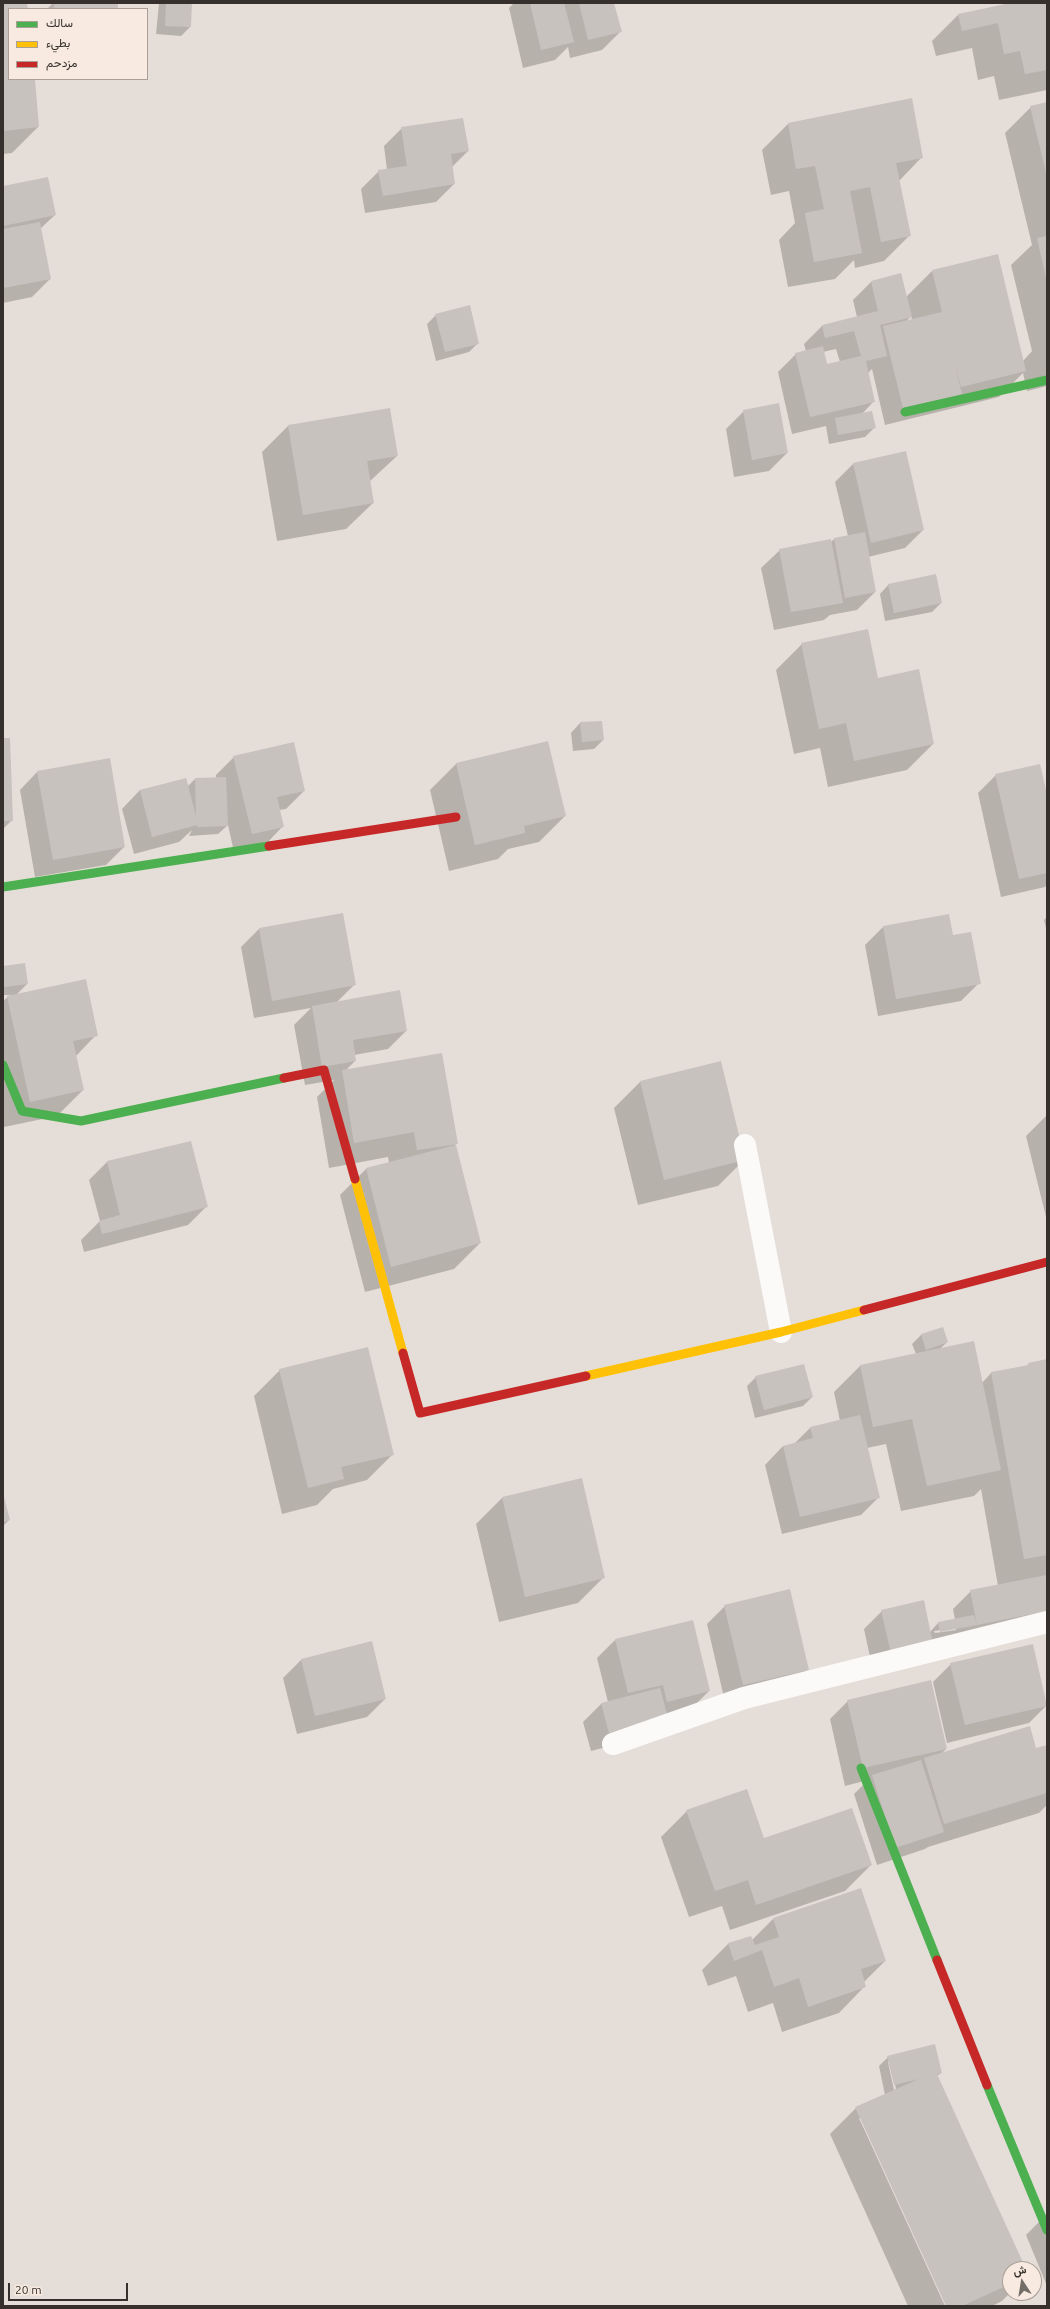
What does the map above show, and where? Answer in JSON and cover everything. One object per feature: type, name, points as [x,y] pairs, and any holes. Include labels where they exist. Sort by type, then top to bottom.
[{"type":"street","points":[[905,412],[1047,380]]},
{"type":"street","points":[[3,887],[456,817]]},
{"type":"street","points":[[3,1065],[22,1111],[81,1121],[324,1070],[420,1413],[781,1332],[1047,1262]]},
{"type":"street","points":[[745,1145],[781,1332]]},
{"type":"street","points":[[613,1744],[744,1698],[1047,1622]]},
{"type":"street","points":[[861,1768],[1012,2147],[1047,2230]]},
{"type":"building","points":[[3,3],[27,3],[28,8],[8,8],[8,80],[35,80],[39,127],[3,131]]},
{"type":"building","points":[[54,3],[118,3],[118,8],[54,8]]},
{"type":"building","points":[[166,3],[192,3],[191,27],[165,26]]},
{"type":"building","points":[[530,3],[564,3],[574,42],[541,50]]},
{"type":"building","points":[[579,3],[614,3],[622,32],[588,40]]},
{"type":"building","points":[[1010,3],[1047,3],[1047,70],[1025,74],[1020,51],[1004,54],[998,23],[962,31],[958,14]]},
{"type":"building","points":[[912,98],[923,158],[896,163],[911,236],[881,242],[870,187],[850,191],[862,253],[814,262],[805,213],[824,209],[815,166],[796,169],[788,123]]},
{"type":"building","points":[[1047,102],[1047,173],[1046,173],[1030,106]]},
{"type":"building","points":[[463,118],[469,151],[451,154],[455,184],[383,196],[378,170],[407,166],[401,127]]},
{"type":"building","points":[[48,177],[56,215],[3,226],[3,186]]},
{"type":"building","points":[[40,222],[51,279],[3,288],[3,229]]},
{"type":"building","points":[[1047,236],[1047,278],[1046,278],[1037,238]]},
{"type":"building","points":[[998,254],[1026,371],[961,387],[954,362],[962,394],[903,408],[883,326],[942,312],[932,270]]},
{"type":"building","points":[[901,273],[912,317],[880,325],[887,356],[866,361],[875,402],[810,417],[795,353],[823,346],[827,364],[861,356],[854,331],[825,338],[822,325],[878,311],[871,281]]},
{"type":"building","points":[[470,305],[479,344],[445,352],[435,314]]},
{"type":"building","points":[[779,403],[788,453],[752,460],[743,410]]},
{"type":"building","points":[[390,408],[398,456],[367,461],[374,503],[303,515],[288,425]]},
{"type":"building","points":[[872,411],[876,428],[838,435],[835,418]]},
{"type":"building","points":[[906,451],[924,530],[871,543],[853,463]]},
{"type":"building","points":[[865,532],[876,592],[845,598],[834,538]]},
{"type":"building","points":[[831,539],[843,603],[791,612],[779,549]]},
{"type":"building","points":[[936,574],[942,603],[894,613],[888,584]]},
{"type":"building","points":[[868,629],[878,678],[919,669],[934,744],[854,761],[846,723],[819,729],[801,643]]},
{"type":"building","points":[[602,721],[604,740],[582,742],[580,722]]},
{"type":"building","points":[[3,738],[10,738],[13,821],[3,821]]},
{"type":"building","points":[[548,741],[566,816],[524,826],[525,833],[475,845],[456,763]]},
{"type":"building","points":[[294,742],[305,791],[277,797],[284,827],[252,834],[233,756]]},
{"type":"building","points":[[110,758],[125,847],[53,860],[37,771]]},
{"type":"building","points":[[1040,764],[1047,794],[1047,873],[1019,879],[995,774]]},
{"type":"building","points":[[226,777],[228,826],[197,827],[197,825],[152,837],[140,790],[186,778],[196,816],[195,778]]},
{"type":"building","points":[[343,913],[356,985],[272,1001],[259,928]]},
{"type":"building","points":[[949,914],[953,935],[971,932],[981,984],[896,999],[883,926]]},
{"type":"building","points":[[25,963],[28,984],[4,987],[3,966]]},
{"type":"building","points":[[86,979],[98,1036],[73,1041],[84,1090],[30,1102],[7,996]]},
{"type":"building","points":[[400,990],[407,1031],[353,1040],[356,1061],[322,1067],[312,1006]]},
{"type":"building","points":[[442,1053],[458,1144],[417,1150],[414,1132],[354,1143],[342,1070]]},
{"type":"building","points":[[721,1061],[745,1160],[664,1180],[640,1081]]},
{"type":"building","points":[[191,1141],[208,1207],[102,1234],[99,1221],[120,1215],[107,1161]]},
{"type":"building","points":[[456,1145],[481,1243],[391,1267],[366,1168]]},
{"type":"building","points":[[943,1327],[948,1342],[926,1350],[921,1334]]},
{"type":"building","points":[[974,1341],[1001,1470],[927,1486],[912,1419],[873,1427],[860,1365]]},
{"type":"building","points":[[368,1347],[394,1455],[341,1467],[344,1479],[308,1488],[279,1369]]},
{"type":"building","points":[[1047,1359],[1047,1555],[1024,1559],[991,1372],[1029,1365],[1028,1363]]},
{"type":"building","points":[[804,1364],[813,1397],[764,1410],[755,1376]]},
{"type":"building","points":[[860,1415],[880,1498],[800,1517],[783,1446],[813,1438],[810,1427]]},
{"type":"building","points":[[582,1478],[605,1578],[525,1597],[502,1497]]},
{"type":"building","points":[[3,1493],[10,1520],[3,1522]]},
{"type":"building","points":[[1047,1575],[1047,1611],[977,1625],[970,1590]]},
{"type":"building","points":[[790,1589],[809,1670],[743,1685],[724,1605]]},
{"type":"building","points":[[924,1600],[933,1644],[891,1653],[881,1610]]},
{"type":"building","points":[[974,1615],[977,1625],[940,1632],[938,1622]]},
{"type":"building","points":[[693,1620],[710,1691],[667,1702],[663,1685],[628,1693],[615,1639]]},
{"type":"building","points":[[372,1641],[386,1699],[315,1716],[301,1659]]},
{"type":"building","points":[[1033,1644],[1047,1706],[965,1725],[950,1663]]},
{"type":"building","points":[[931,1680],[947,1749],[863,1768],[847,1700]]},
{"type":"building","points":[[660,1688],[668,1718],[609,1733],[601,1703]]},
{"type":"building","points":[[1030,1726],[1036,1748],[1047,1745],[1047,1793],[944,1824],[924,1758]]},
{"type":"building","points":[[921,1760],[944,1832],[895,1848],[872,1775]]},
{"type":"building","points":[[747,1789],[764,1838],[852,1808],[872,1865],[756,1905],[748,1880],[715,1891],[686,1810]]},
{"type":"building","points":[[861,1888],[886,1961],[861,1969],[866,1987],[808,2007],[799,1978],[774,1987],[762,1950],[734,1961],[728,1943],[751,1936],[755,1945],[779,1937],[773,1918]]},
{"type":"building","points":[[935,2044],[942,2073],[937,2074],[1022,2261],[1002,2261],[1002,2288],[962,2306],[946,2306],[855,2107],[919,2079],[894,2085],[887,2056]]},
{"type":"traffic: fast","points":[[905,412],[1047,380]]},
{"type":"traffic: fast","points":[[3,887],[269,846]]},
{"type":"traffic: fast","points":[[3,1065],[22,1111],[81,1121],[284,1078]]},
{"type":"traffic: fast","points":[[861,1768],[937,1960]]},
{"type":"traffic: fast","points":[[987,2085],[1047,2230]]},
{"type":"traffic: slow","points":[[355,1179],[403,1353]]},
{"type":"traffic: slow","points":[[586,1376],[781,1332],[864,1310]]},
{"type":"traffic: jam","points":[[269,846],[456,817]]},
{"type":"traffic: jam","points":[[284,1078],[324,1070],[355,1179]]},
{"type":"traffic: jam","points":[[864,1310],[1047,1262]]},
{"type":"traffic: jam","points":[[403,1353],[420,1413],[586,1376]]},
{"type":"traffic: jam","points":[[937,1960],[987,2085]]}]
